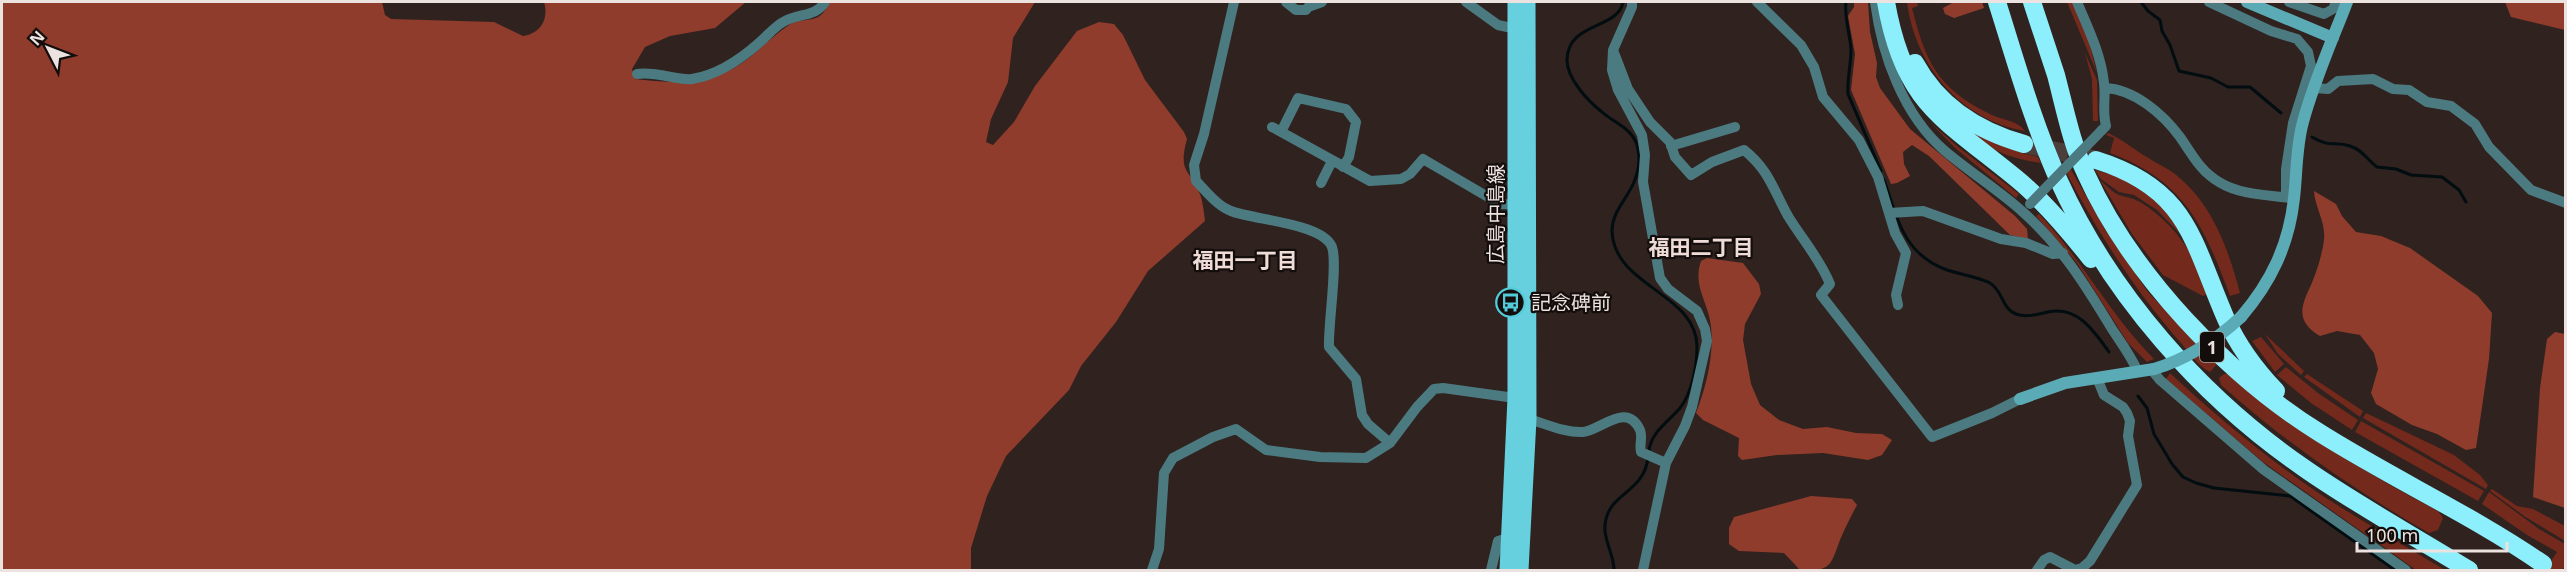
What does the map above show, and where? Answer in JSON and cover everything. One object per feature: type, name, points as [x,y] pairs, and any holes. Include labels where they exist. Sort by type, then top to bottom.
[{"type":"highway","points":[[1886,2],[1900,57],[1907,74],[1928,105],[1958,134],[2018,179],[2048,209],[2139,318],[2207,387]]},
{"type":"highway","points":[[1897,2],[1909,50],[1924,79],[1934,91],[1971,123],[1996,136],[2024,144]]},
{"type":"highway","name":"1","points":[[1996,2],[2044,146],[2074,210],[2109,268],[2150,325],[2207,387],[2254,429],[2302,467],[2469,570]]},
{"type":"highway","name":"1","points":[[2032,2],[2056,76],[2075,151],[2086,176],[2116,228],[2157,286],[2200,335],[2267,395],[2318,432],[2498,534],[2543,564]]},
{"type":"highway","points":[[2096,160],[2121,169],[2147,183],[2181,216],[2198,246],[2233,334],[2252,363],[2275,390],[2327,431],[2432,498]]},
{"type":"main road","name":"広島中島線","points":[[1515,2],[1521,30],[1522,398],[1516,536],[1521,570]]},
{"type":"main road","name":"広島中島線","points":[[1521,30],[1528,2]]},
{"type":"main road","name":"広島中島線","points":[[1507,570],[1516,536],[1528,419],[1522,398]]},
{"type":"street","points":[[637,74],[652,72],[688,80],[700,77],[723,68],[745,55],[783,21],[812,14],[825,2]]},
{"type":"street","points":[[1234,2],[1204,134],[1194,165],[1196,181],[1228,210],[1306,228],[1329,241],[1332,248],[1333,266],[1329,347],[1356,379],[1362,415],[1368,424],[1389,443]]},
{"type":"street","points":[[1286,2],[1296,10],[1306,10],[1311,4],[1322,2]]},
{"type":"street","points":[[1466,2],[1498,25],[1521,30]]},
{"type":"street","points":[[1632,2],[1632,7],[1613,50],[1612,70],[1618,90],[1641,135],[1645,154],[1643,182],[1660,278],[1668,289],[1697,311],[1705,329],[1707,341],[1686,426],[1666,463],[1643,570]]},
{"type":"street","points":[[1757,2],[1785,27],[1810,60],[1823,97],[1859,140],[1878,177],[1895,234],[1906,253],[1896,295],[1898,305]]},
{"type":"street","points":[[1875,2],[1886,57],[1922,125],[1944,151],[2027,208],[2063,253],[2131,355],[2138,372]]},
{"type":"street","points":[[2027,208],[2106,126],[2102,112],[2105,87],[2096,49],[2077,2]]},
{"type":"street","points":[[2209,2],[2271,31],[2297,39],[2308,52],[2311,66],[2292,123],[2286,169],[2290,198]]},
{"type":"street","points":[[2247,2],[2332,38]]},
{"type":"street","points":[[2289,2],[2324,14],[2333,9],[2336,2]]},
{"type":"street","points":[[1613,50],[1628,89],[1650,122],[1671,146],[1675,157],[1691,174],[1733,152],[1744,150],[1760,164],[1788,216],[1822,265],[1830,284],[1821,296],[1932,437],[2020,399],[2065,383],[2152,369],[2212,342],[2241,317],[2262,290],[2278,263],[2288,233],[2290,198],[2299,146],[2314,88],[2347,2]]},
{"type":"street","points":[[2314,88],[2328,89],[2338,81],[2373,79],[2393,89],[2409,90],[2427,102],[2451,106],[2475,124],[2489,147],[2531,190],[2565,203]]},
{"type":"street","points":[[2105,87],[2118,88],[2148,106],[2180,137],[2199,165],[2219,183],[2236,190],[2290,198]]},
{"type":"street","points":[[1343,167],[1348,157],[1356,122],[1346,109],[1298,98],[1276,130],[1343,167],[1370,181],[1401,179],[1410,174],[1423,159],[1500,204],[1522,205]]},
{"type":"street","points":[[1671,146],[1736,127]]},
{"type":"street","points":[[1321,183],[1332,161]]},
{"type":"street","points":[[1888,213],[1923,211],[2001,239],[2026,243],[2053,254],[2063,253]]},
{"type":"street","points":[[2152,369],[2160,380],[2264,470],[2406,570]]},
{"type":"street","points":[[2037,570],[2044,560],[2050,557],[2074,570],[2082,568],[2090,561],[2137,485],[2127,413],[2123,407],[2104,394],[2097,378]]},
{"type":"street","points":[[1152,570],[1159,549],[1164,473],[1173,459],[1213,437],[1236,429],[1266,450],[1320,457],[1366,458],[1389,443],[1434,389],[1443,388],[1522,398]]},
{"type":"street","points":[[1528,419],[1562,429],[1584,432],[1619,416],[1627,418],[1637,424],[1642,433],[1641,452],[1666,463]]},
{"type":"street","points":[[1491,570],[1498,541],[1516,536]]},
{"type":"shaded area","points":[[2,2],[382,2],[385,15],[391,19],[494,22],[523,36],[535,32],[542,24],[545,14],[544,2],[746,2],[715,28],[670,36],[645,47],[632,69],[635,79],[673,82],[698,80],[723,74],[748,58],[789,25],[817,18],[829,2],[1035,2],[1013,38],[1008,82],[991,119],[986,142],[993,145],[1014,122],[1035,86],[1077,31],[1099,22],[1114,24],[1123,35],[1145,80],[1184,132],[1187,139],[1184,151],[1185,166],[1201,197],[1205,221],[1148,271],[1116,322],[1081,366],[1069,390],[1006,456],[987,496],[971,548],[971,570],[2,570]]},
{"type":"shaded area","points":[[1854,2],[1868,2],[1870,32],[1877,63],[1876,77],[1880,88],[1910,129],[2015,216],[2027,229],[2028,239],[2010,235],[1929,156],[1912,145],[1903,152],[1904,164],[1910,176],[1891,184],[1851,90],[1855,54],[1848,16],[1854,7]]},
{"type":"shaded area","points":[[1907,2],[1917,2],[1918,6],[1912,8],[1922,43],[1936,71],[1945,83],[1971,103],[1993,115],[2013,122],[2025,131],[2002,125],[1980,115],[1961,102],[1945,86],[1931,68],[1920,47]]},
{"type":"shaded area","points":[[1954,2],[1982,2],[1984,8],[1954,18],[1945,14],[1943,8]]},
{"type":"shaded area","points":[[2067,2],[2073,2],[2088,39],[2097,73]]},
{"type":"shaded area","points":[[2505,2],[2565,2],[2565,30],[2511,17]]},
{"type":"shaded area","points":[[2085,53],[2097,80],[2098,121],[2093,121],[2092,79]]},
{"type":"shaded area","points":[[1930,122],[2019,194],[2016,198],[1954,147]]},
{"type":"shaded area","points":[[1958,123],[2022,153],[2038,157],[2041,163],[2015,158],[1996,150]]},
{"type":"shaded area","points":[[2108,133],[2171,171],[2197,196],[2216,226],[2230,259],[2240,293],[2230,296],[2200,227],[2174,192],[2157,177],[2136,164],[2110,153],[2114,138],[2106,135]]},
{"type":"shaded area","points":[[2070,168],[2106,231],[2148,292],[2217,364],[2210,372],[2194,359],[2164,323],[2118,261],[2066,172]]},
{"type":"shaded area","points":[[2095,170],[2123,178],[2154,194],[2183,237],[2157,210],[2134,195],[2119,192],[2101,179]]},
{"type":"shaded area","points":[[2100,180],[2116,194],[2140,202],[2164,220],[2191,254],[2210,293],[2203,296],[2163,275],[2132,234]]},
{"type":"shaded area","points":[[2314,191],[2336,204],[2342,216],[2356,232],[2381,236],[2410,248],[2478,296],[2492,313],[2489,359],[2476,448],[2466,450],[2437,434],[2412,425],[2376,404],[2371,393],[2378,369],[2374,353],[2360,335],[2337,331],[2320,336],[2307,325],[2302,313],[2303,306],[2317,269],[2324,240]]},
{"type":"shaded area","points":[[2039,214],[2069,249],[2138,342],[2154,359],[2147,362],[2128,343],[2077,263],[2036,216]]},
{"type":"shaded area","points":[[1707,258],[1743,263],[1759,284],[1761,294],[1745,324],[1743,340],[1751,384],[1760,405],[1779,420],[1803,429],[1827,427],[1856,433],[1882,434],[1892,440],[1882,455],[1868,460],[1823,453],[1777,455],[1742,460],[1738,456],[1739,438],[1703,420],[1696,413],[1706,382],[1712,338],[1710,318],[1698,279],[1701,261]]},
{"type":"shaded area","points":[[2555,332],[2565,334],[2565,508],[2533,497],[2540,388],[2547,339]]},
{"type":"shaded area","points":[[2265,334],[2304,371],[2301,375],[2278,354]]},
{"type":"shaded area","points":[[2261,337],[2284,364],[2275,372],[2252,341]]},
{"type":"shaded area","points":[[2286,367],[2318,393],[2358,420],[2352,430],[2311,403],[2277,375]]},
{"type":"shaded area","points":[[2170,373],[2243,436],[2300,480],[2351,514],[2445,570],[2416,570],[2263,462],[2166,379]]},
{"type":"shaded area","points":[[2228,374],[2277,413],[2329,448],[2438,511],[2443,518],[2438,530],[2429,533],[2401,517],[2295,446],[2221,385],[2219,378]]},
{"type":"shaded area","points":[[2307,374],[2363,411],[2360,417],[2304,377]]},
{"type":"shaded area","points":[[2366,413],[2454,455],[2480,475],[2488,485],[2486,489],[2363,418]]},
{"type":"shaded area","points":[[2361,421],[2484,491],[2478,501],[2355,432]]},
{"type":"shaded area","points":[[2492,489],[2517,506],[2533,509],[2565,526],[2565,541],[2524,516],[2490,491]]},
{"type":"shaded area","points":[[2489,492],[2539,529],[2565,544],[2565,566],[2562,570],[2545,570],[2557,552],[2527,535],[2482,504]]},
{"type":"shaded area","points":[[1811,496],[1852,499],[1857,505],[1828,566],[1818,570],[1800,570],[1784,553],[1739,551],[1729,544],[1729,528],[1734,517]]},
{"type":"waterway","points":[[1623,2],[1619,11],[1612,17],[1575,38],[1569,47],[1567,60],[1570,75],[1579,89],[1606,116],[1629,132],[1636,142],[1638,171],[1613,222],[1612,231],[1616,250],[1626,265],[1684,314],[1693,329],[1697,347],[1691,387],[1680,408],[1653,438],[1649,451]]},
{"type":"waterway","points":[[1846,2],[1851,50],[1848,94],[1881,171]]},
{"type":"waterway","points":[[2141,2],[2160,20],[2162,31],[2170,45],[2179,71],[2211,78],[2228,87],[2250,87],[2281,113]]},
{"type":"waterway","points":[[2312,137],[2323,142],[2354,148],[2377,167],[2396,169],[2411,175],[2442,177],[2459,190],[2466,202]]},
{"type":"waterway","points":[[1884,180],[1904,234],[1921,255],[1947,270],[1990,283],[2011,312],[2016,314],[2028,316],[2059,311],[2077,316],[2091,329],[2109,352]]},
{"type":"waterway","points":[[2138,396],[2147,408],[2154,434],[2172,464],[2183,477],[2214,488],[2290,496],[2395,570]]},
{"type":"waterway","points":[[1614,570],[1606,539],[1606,519],[1609,510],[1641,478],[1648,458]]},
{"type":"tunnel","points":[[2024,144],[2093,159]]},
{"type":"place","name":"記念碑前","points":[[1510,302]]},
{"type":"district","name":"福田二丁目","points":[[1701,247]]},
{"type":"district","name":"福田一丁目","points":[[1245,260]]}]
